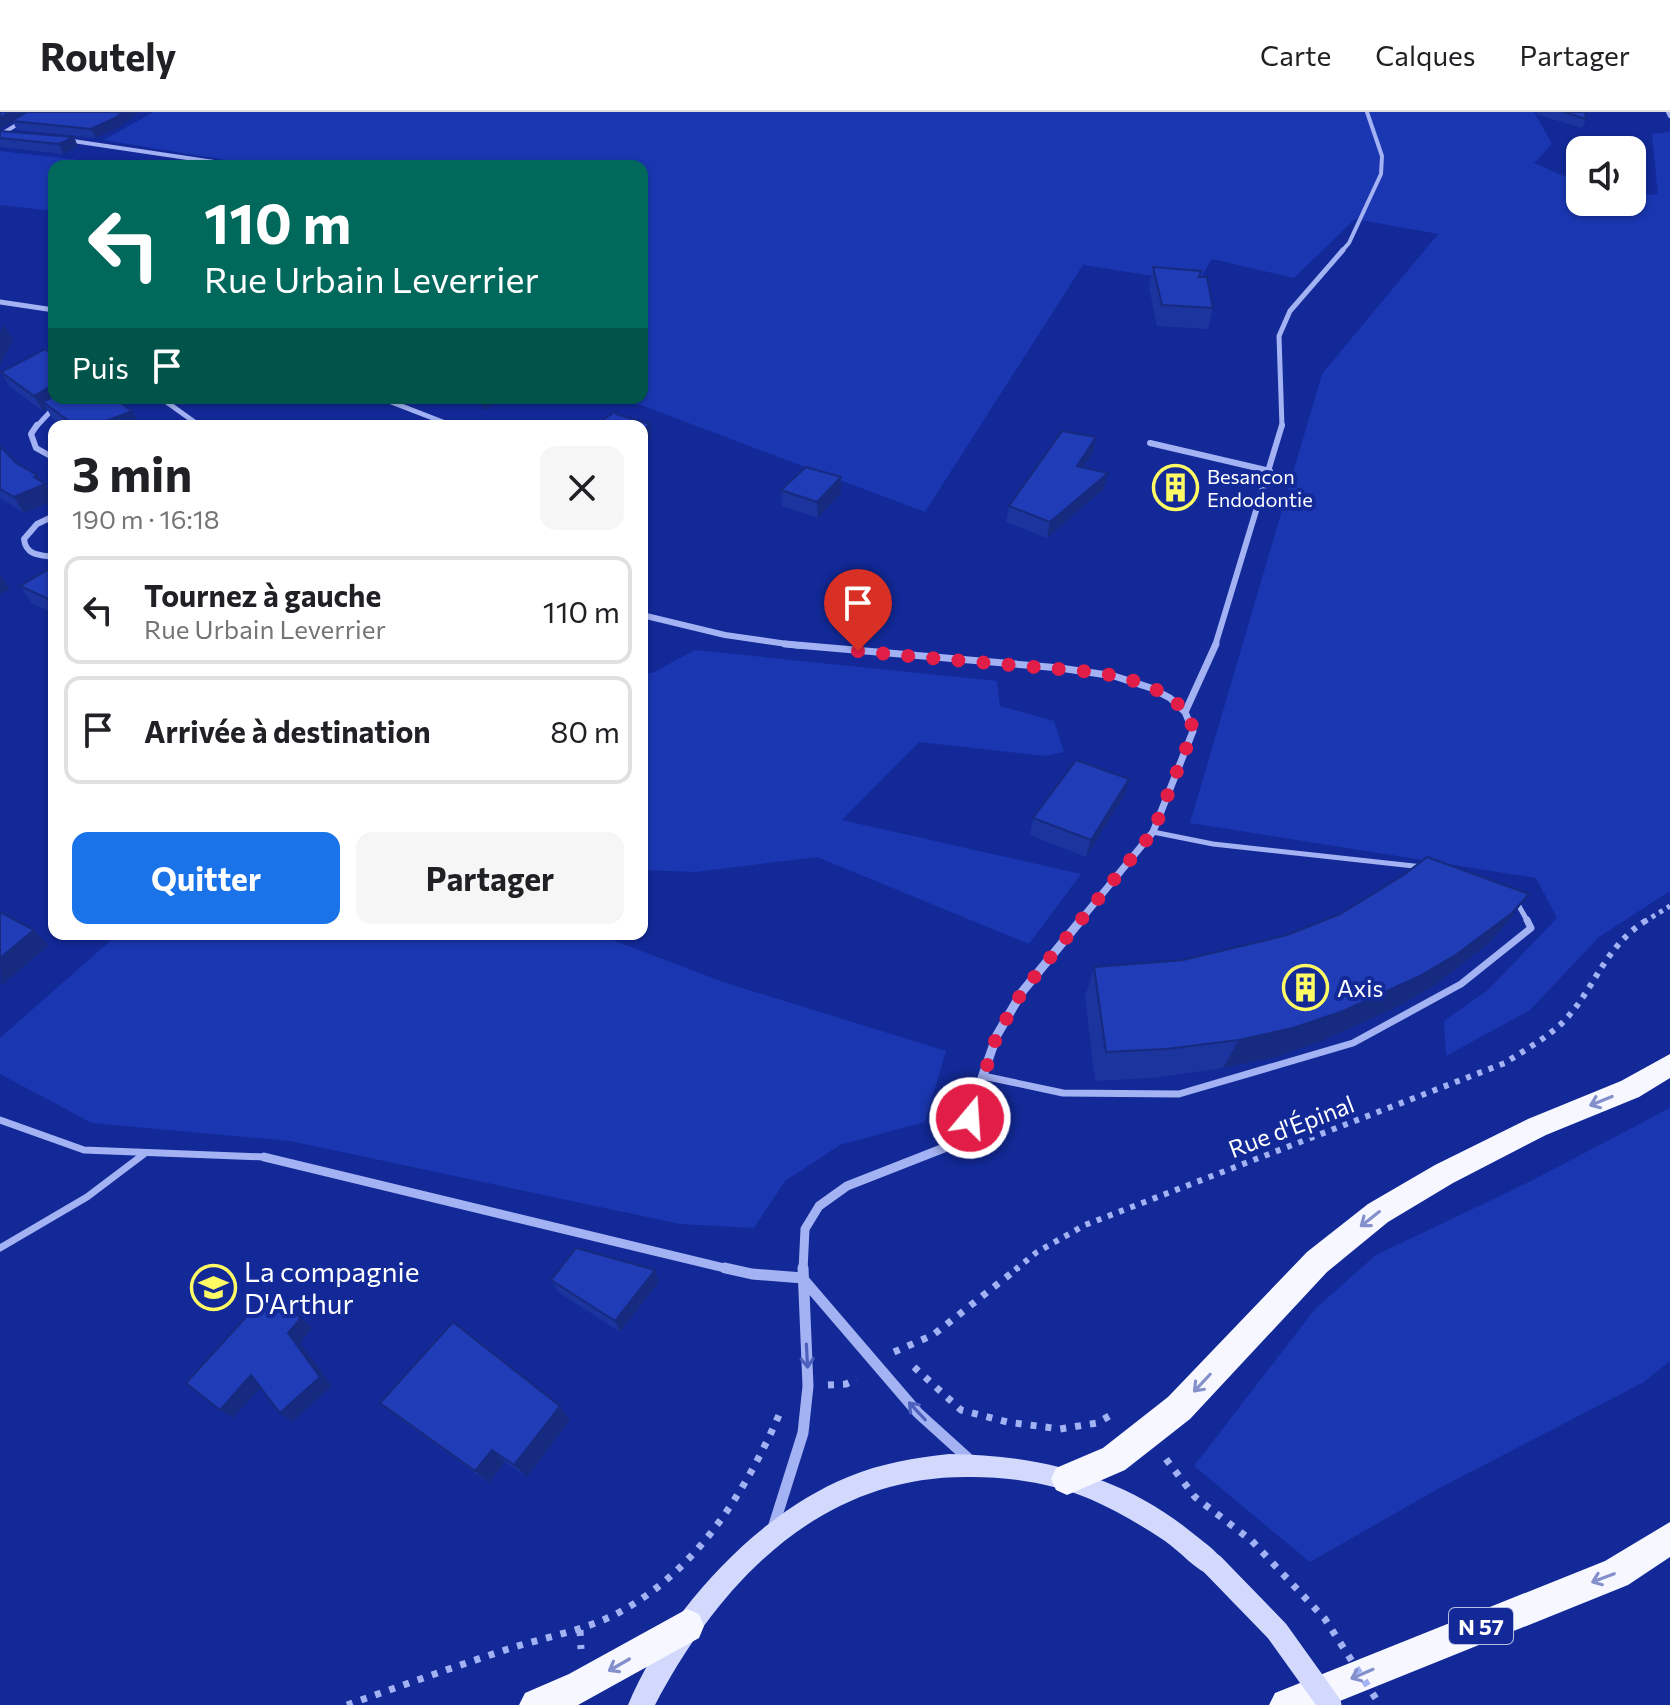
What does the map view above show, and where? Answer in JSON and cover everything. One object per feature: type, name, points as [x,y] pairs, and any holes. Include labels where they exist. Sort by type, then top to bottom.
[{"type":"highway","points":[[1067,1479],[1114,1459],[1179,1408],[1317,1262],[1378,1213],[1523,1133],[1630,1089],[1670,1065]]},
{"type":"highway","name":"N 57","points":[[1287,1705],[1616,1573],[1670,1538]]},
{"type":"highway","points":[[537,1705],[581,1686],[687,1626]]},
{"type":"main road","points":[[641,1705],[687,1626],[725,1579],[809,1510],[852,1487],[933,1468],[974,1464],[1023,1469],[1067,1479],[1137,1507],[1180,1534],[1267,1616],[1311,1672],[1330,1705]]},
{"type":"street","points":[[1,135],[37,112]]},
{"type":"street","points":[[1186,710],[1210,663],[1281,437],[1284,411],[1279,336],[1290,311],[1349,243],[1381,174],[1382,156],[1367,112]]},
{"type":"street","points":[[1,135],[15,135]]},
{"type":"street","points":[[56,139],[205,160]]},
{"type":"street","points":[[0,302],[48,309]]},
{"type":"street","points":[[48,455],[36,448],[31,434],[38,420],[62,404]]},
{"type":"street","points":[[169,404],[192,420]]},
{"type":"street","points":[[399,404],[438,420]]},
{"type":"street","points":[[1150,443],[1270,471]]},
{"type":"street","points":[[48,519],[37,524],[24,539],[25,547],[31,553],[48,556]]},
{"type":"street","points":[[648,616],[720,634],[886,654],[1085,671],[1132,681],[1186,710],[1193,731],[1153,832],[1022,992],[997,1035],[962,1135],[944,1148],[847,1186],[819,1206],[805,1229],[803,1278],[808,1386],[803,1433],[769,1540]]},
{"type":"street","points":[[264,1157],[752,1274],[803,1278],[918,1413],[974,1464]]},
{"type":"lane","points":[[1153,832],[1213,844],[1435,868]]},
{"type":"lane","points":[[983,1076],[1063,1093],[1179,1094],[1353,1043],[1461,984],[1531,928],[1519,902],[1509,895]]},
{"type":"lane","points":[[0,1120],[84,1150],[264,1157]]},
{"type":"lane","points":[[0,1248],[87,1197],[144,1154]]},
{"type":"path","name":"Rue d'Épinal","points":[[879,1367],[897,1350],[933,1335],[1037,1252],[1085,1225],[1505,1063],[1560,1025],[1576,1006],[1606,957],[1633,929],[1670,906]]},
{"type":"path","points":[[347,1705],[512,1647],[580,1630],[633,1604],[676,1572],[725,1516],[764,1454],[783,1404],[783,1383],[808,1386],[846,1384],[879,1367]]},
{"type":"path","points":[[1252,1541],[1325,1619],[1380,1705]]},
{"type":"shaded area","points":[[154,112],[1534,112],[1552,144],[1534,163],[1566,177],[1566,216],[1646,216],[1646,194],[1658,195],[1652,134],[1670,132],[1670,891],[1599,937],[1530,1010],[1446,1056],[1444,1021],[1488,990],[1557,918],[1536,878],[1190,823],[1322,374],[1438,234],[1355,219],[1294,278],[1212,259],[1198,283],[1083,265],[925,512],[638,404],[648,404],[648,160],[225,160],[103,140]]},
{"type":"shaded area","points":[[0,151],[80,160],[48,160],[48,210],[0,205]]},
{"type":"shaded area","points":[[695,650],[997,681],[1000,706],[1054,721],[1064,752],[1044,756],[919,742],[842,820],[1081,874],[1029,944],[817,857],[696,872],[648,870],[648,673]]},
{"type":"shaded area","points":[[111,940],[613,940],[723,982],[946,1051],[925,1122],[840,1145],[785,1181],[754,1228],[680,1224],[290,1141],[92,1123],[0,1074],[0,1038]]},
{"type":"shaded area","points":[[1670,1108],[1670,1361],[1644,1382],[1436,1490],[1310,1562],[1194,1466],[1315,1309],[1376,1255],[1529,1182]]},
{"type":"building","points":[[27,112],[123,112],[91,129],[12,121]]},
{"type":"building","points":[[1564,112],[1585,112],[1586,119]]},
{"type":"building","points":[[0,131],[74,137],[59,144],[0,138]]},
{"type":"building","points":[[1153,267],[1201,271],[1199,277],[1207,277],[1213,308],[1162,305]]},
{"type":"building","points":[[45,349],[48,351],[48,388],[34,396],[1,372]]},
{"type":"building","points":[[48,399],[48,404],[122,404],[132,411],[109,420],[68,420],[43,402]]},
{"type":"building","points":[[616,411],[616,414],[636,420],[603,420]]},
{"type":"building","points":[[1062,431],[1096,437],[1077,466],[1108,473],[1050,522],[1009,506]]},
{"type":"building","points":[[0,446],[16,463],[37,475],[34,477],[45,484],[14,497],[0,489]]},
{"type":"building","points":[[806,467],[841,477],[817,502],[781,490]]},
{"type":"building","points":[[48,570],[48,598],[20,586]]},
{"type":"building","points":[[1076,760],[1129,779],[1091,840],[1033,818]]},
{"type":"building","name":"Axis","points":[[1427,857],[1529,894],[1512,913],[1457,954],[1420,976],[1343,1011],[1293,1028],[1239,1040],[1166,1049],[1106,1052],[1094,967],[1183,960],[1287,935],[1340,914]]},
{"type":"building","points":[[0,912],[34,930],[0,958]]},
{"type":"building","points":[[576,1248],[655,1270],[615,1321],[551,1280]]},
{"type":"building","points":[[267,1294],[301,1318],[288,1333],[320,1377],[280,1413],[251,1375],[220,1410],[186,1383]]},
{"type":"building","points":[[453,1322],[560,1406],[514,1465],[492,1450],[475,1471],[380,1403]]},
{"type":"place","name":"Besancon Endodontie","points":[[1176,487]]},
{"type":"place","name":"Axis","points":[[1306,987]]},
{"type":"place","name":"La compagnie D'Arthur","points":[[213,1287]]},
{"type":"route","points":[[858,651],[1085,671],[1132,681],[1165,696],[1186,710],[1192,719],[1193,731],[1153,832],[1022,992],[997,1035],[970,1118]]}]
